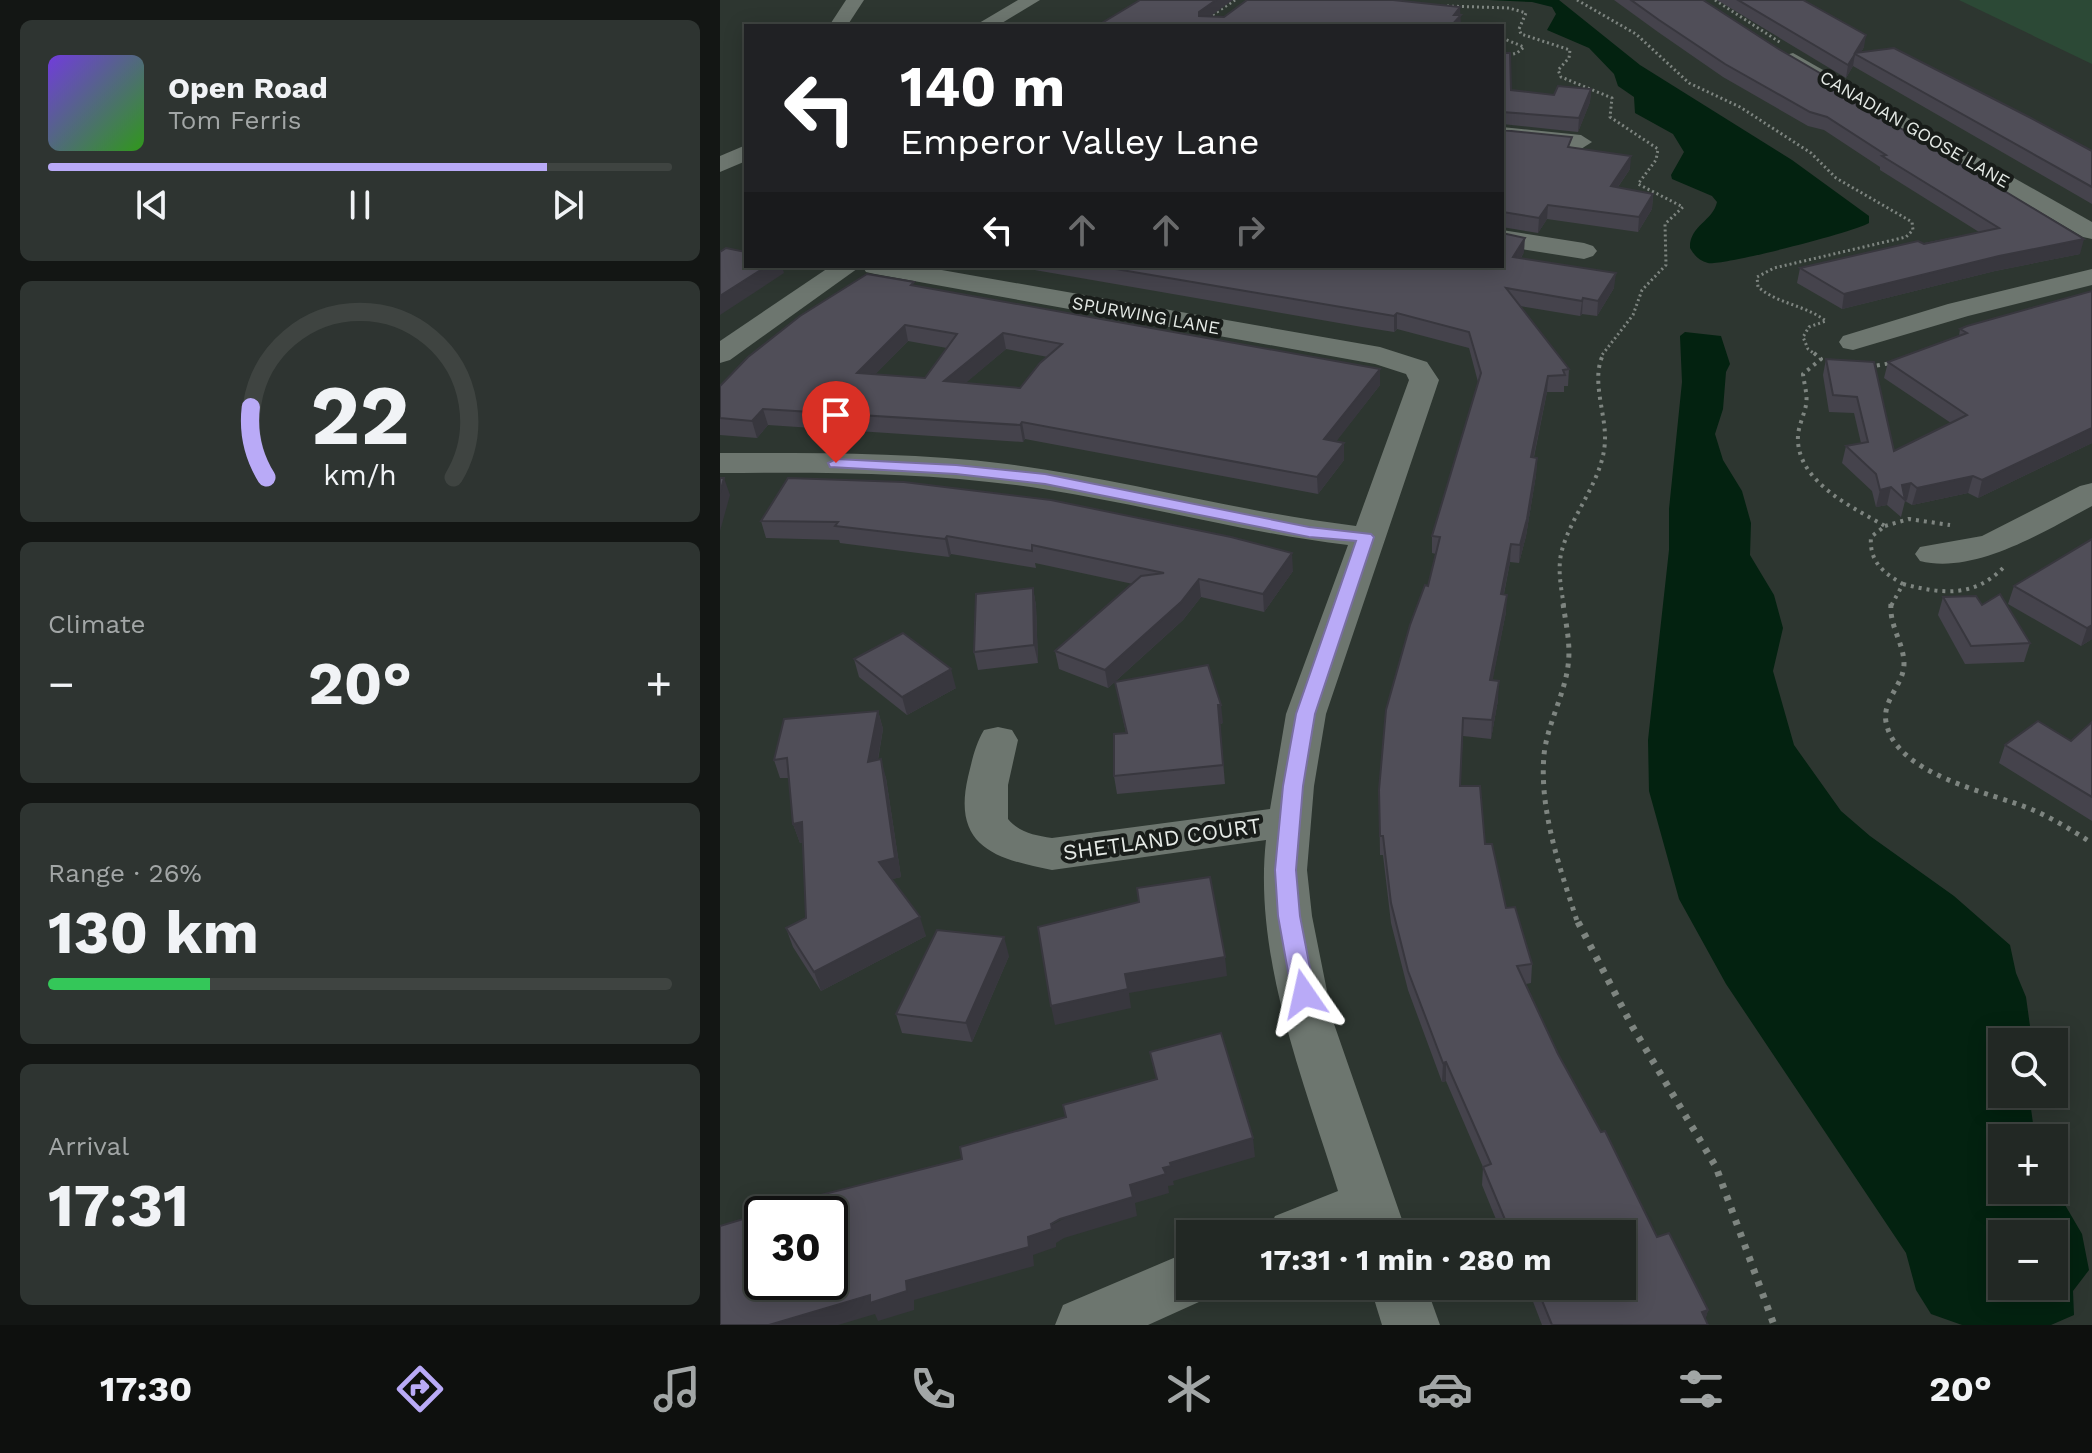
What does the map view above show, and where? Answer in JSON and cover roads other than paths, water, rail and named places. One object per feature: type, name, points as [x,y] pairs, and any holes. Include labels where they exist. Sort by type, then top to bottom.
[{"type":"street","points":[[839,24],[855,0]]},
{"type":"street","points":[[987,24],[1031,0]]},
{"type":"street","name":"CANADIAN GOOSE LANE","points":[[1773,48],[2092,232]]},
{"type":"street","points":[[1504,134],[1581,142]]},
{"type":"street","points":[[720,165],[744,153]]},
{"type":"street","points":[[1504,238],[1584,251]]},
{"type":"street","points":[[720,354],[845,268]]},
{"type":"street","name":"SPURWING LANE","points":[[886,268],[1380,356],[1417,368],[1424,380],[1421,390],[1366,537]]},
{"type":"street","points":[[1853,342],[1958,310],[2092,277]]},
{"type":"street","points":[[720,463],[867,464],[1045,479],[1309,532],[1366,537],[1306,714],[1285,870],[1289,916],[1309,1021],[1374,1219]]},
{"type":"street","points":[[1932,554],[1991,545],[2092,493]]},
{"type":"street","name":"SHETLAND COURT","points":[[998,740],[983,806],[986,823],[1000,841],[1026,851],[1052,854],[1290,822]]},
{"type":"street","points":[[1084,1325],[1176,1284]]},
{"type":"street","points":[[1403,1300],[1411,1325]]}]
